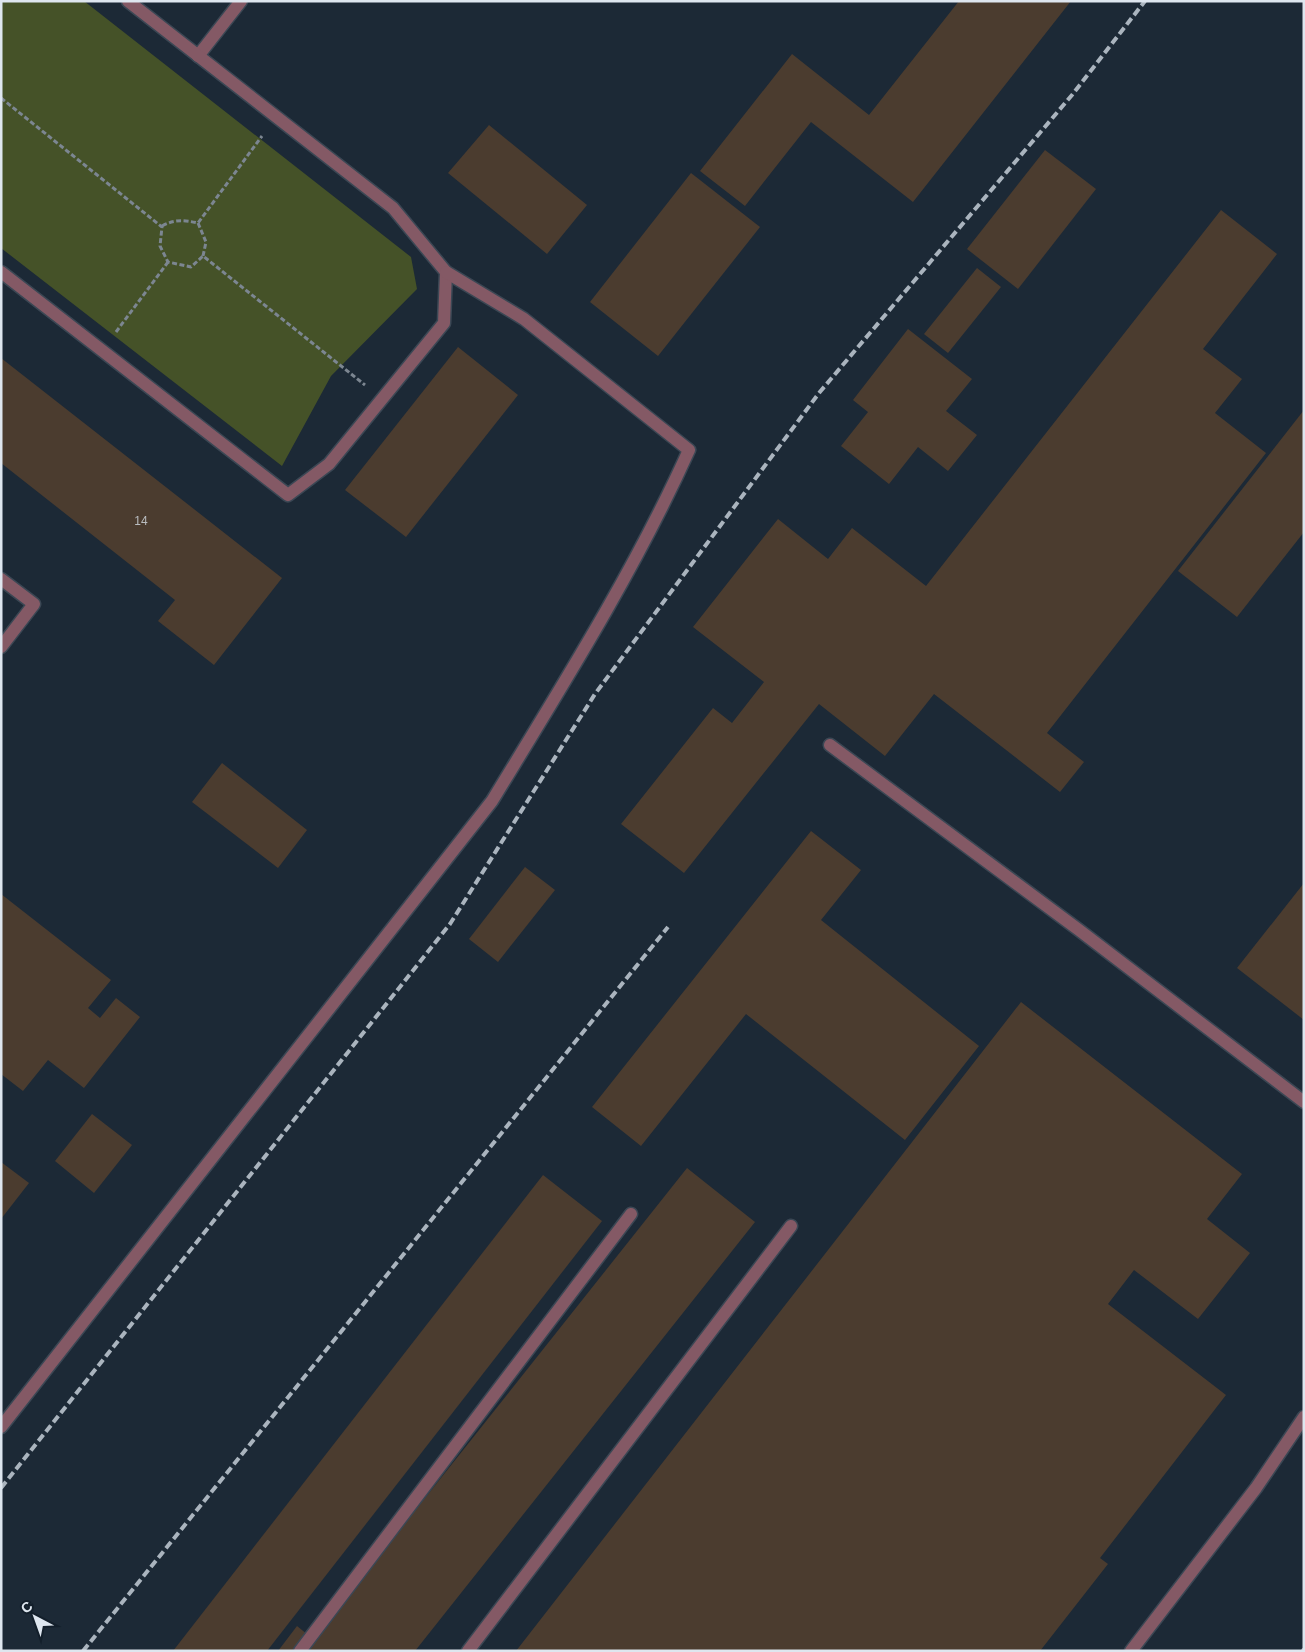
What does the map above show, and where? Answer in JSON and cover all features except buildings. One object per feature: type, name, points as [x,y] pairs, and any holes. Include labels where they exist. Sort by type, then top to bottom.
[{"type":"street","points":[[1,1427],[492,801],[544,716],[659,515],[689,450],[524,318],[446,272],[393,208],[128,1]]},
{"type":"street","points":[[198,56],[242,1]]},
{"type":"street","points":[[1,272],[288,495],[329,464],[444,323],[446,272]]},
{"type":"street","points":[[1,579],[34,604],[1,647]]},
{"type":"street","points":[[830,745],[1079,930],[1304,1102]]},
{"type":"street","points":[[300,1651],[631,1214]]},
{"type":"street","points":[[468,1651],[790,1226]]},
{"type":"street","points":[[1131,1651],[1250,1495],[1304,1417]]},
{"type":"path","points":[[1,98],[162,227]]},
{"type":"path","points":[[198,223],[276,117]]},
{"type":"path","points":[[162,227],[170,222],[183,219],[198,223]]},
{"type":"path","points":[[168,262],[191,266],[203,256],[206,242],[198,223]]},
{"type":"path","points":[[162,227],[160,246],[168,262]]},
{"type":"path","points":[[203,256],[382,399]]},
{"type":"path","points":[[102,351],[168,262]]},
{"type":"green space","points":[[1,1],[84,1],[411,257],[417,289],[331,376],[282,466],[1,248]]},
{"type":"railway","points":[[1,1488],[450,924],[595,694],[819,393],[1072,95],[1145,1]]},
{"type":"railway","points":[[83,1651],[668,927]]}]
